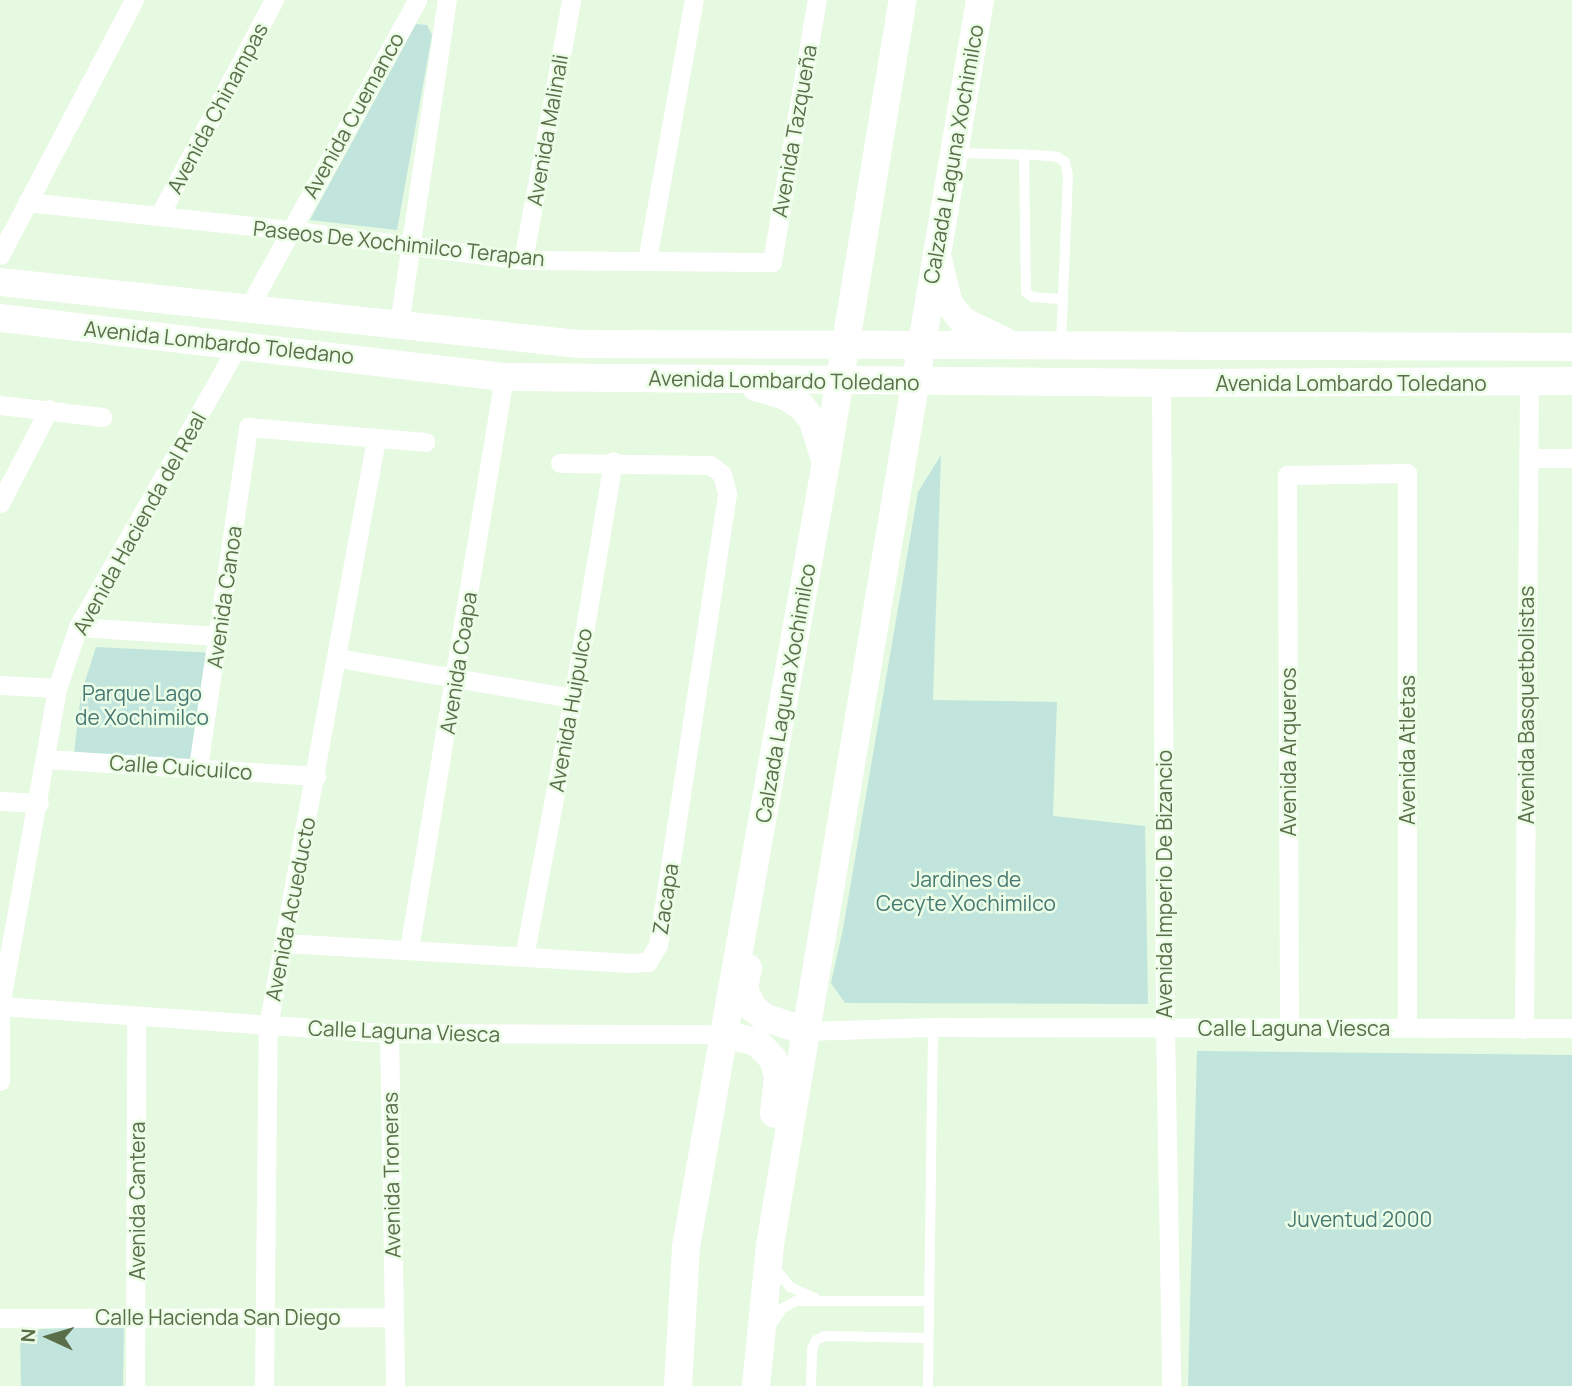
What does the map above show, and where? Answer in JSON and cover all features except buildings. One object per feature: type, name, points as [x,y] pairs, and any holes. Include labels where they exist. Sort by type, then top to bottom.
[{"type":"main road","name":"Calzada Laguna Xochimilco","points":[[678,1386],[683,1267],[826,463],[904,0]]},
{"type":"main road","name":"Calzada Laguna Xochimilco","points":[[756,1386],[763,1294],[770,1245],[980,0]]},
{"type":"main road","points":[[936,249],[949,304],[963,321],[1013,344]]},
{"type":"main road","name":"Avenida Lombardo Toledano","points":[[0,282],[578,344],[1572,346]]},
{"type":"main road","name":"Avenida Lombardo Toledano","points":[[0,318],[504,377],[1161,383],[1572,379]]},
{"type":"main road","points":[[376,360],[399,324]]},
{"type":"main road","points":[[730,379],[785,396],[801,406],[813,421],[826,463]]},
{"type":"main road","points":[[774,758],[777,763],[775,806],[744,989],[752,1008],[764,1017],[805,1031]]},
{"type":"main road","points":[[724,1034],[757,1042],[767,1049],[778,1076],[760,1257],[763,1294]]},
{"type":"street","points":[[0,255],[134,0]]},
{"type":"street","name":"Avenida Chinampas","points":[[159,216],[274,0]]},
{"type":"street","name":"Avenida Cuemanco","points":[[249,307],[417,0]]},
{"type":"street","points":[[399,324],[447,0]]},
{"type":"street","name":"Avenida Malinali","points":[[523,260],[571,0]]},
{"type":"street","points":[[647,260],[694,0]]},
{"type":"street","name":"Avenida Tazqueña","points":[[772,262],[817,0]]},
{"type":"street","name":"Paseos De Xochimilco Terapan","points":[[27,202],[289,230],[523,260],[772,262]]},
{"type":"street","name":"Avenida Hacienda del Real","points":[[0,1081],[0,1006],[8,923],[39,803],[57,688],[78,627],[239,344]]},
{"type":"street","name":"Avenida Coapa","points":[[408,949],[456,678],[504,377]]},
{"type":"street","name":"Avenida Basquetbolistas","points":[[1524,1029],[1528,458],[1535,381]]},
{"type":"street","name":"Avenida Imperio De Bizancio","points":[[1161,383],[1165,1027],[1171,1386]]},
{"type":"street","points":[[0,405],[102,416]]},
{"type":"street","points":[[0,503],[49,409]]},
{"type":"street","name":"Avenida Canoa","points":[[198,767],[248,427],[376,439]]},
{"type":"street","points":[[376,439],[425,442]]},
{"type":"street","name":"Avenida Acueducto","points":[[264,1386],[268,1026],[338,658],[376,439]]},
{"type":"street","points":[[1528,458],[1572,458]]},
{"type":"street","points":[[560,463],[613,461]]},
{"type":"street","name":"Zacapa","points":[[284,943],[524,957],[648,961],[658,945],[727,493],[722,474],[710,465],[613,461]]},
{"type":"street","name":"Avenida Huipulco","points":[[524,957],[573,698],[613,461]]},
{"type":"street","name":"Avenida Arqueros","points":[[1289,1028],[1287,475],[1407,473]]},
{"type":"street","name":"Avenida Atletas","points":[[1407,473],[1407,1027]]},
{"type":"street","points":[[78,627],[218,636]]},
{"type":"street","points":[[338,658],[573,698]]},
{"type":"street","points":[[0,685],[57,688]]},
{"type":"street","name":"Calle Cuicuilco","points":[[47,759],[316,776]]},
{"type":"street","points":[[0,800],[39,803]]},
{"type":"street","name":"Calle Laguna Viesca","points":[[0,1006],[389,1033],[724,1034]]},
{"type":"street","name":"Avenida Cantera","points":[[135,1386],[136,1017]]},
{"type":"street","name":"Calle Laguna Viesca","points":[[805,1031],[933,1027],[1572,1028]]},
{"type":"street","name":"Avenida Troneras","points":[[389,1033],[395,1385]]},
{"type":"street","name":"Calle Hacienda San Diego","points":[[0,1318],[393,1317]]},
{"type":"lane","points":[[953,152],[1024,154],[1057,157],[1065,162],[1068,176],[1061,344]]},
{"type":"lane","points":[[1024,154],[1026,292],[1032,297],[1063,299]]},
{"type":"lane","points":[[928,1386],[933,1027]]},
{"type":"lane","points":[[770,1245],[773,1265],[784,1281],[790,1287],[819,1299]]},
{"type":"lane","points":[[758,1345],[783,1308],[796,1301],[928,1301]]},
{"type":"lane","points":[[811,1386],[811,1349],[816,1340],[825,1336],[928,1338]]},
{"type":"green space","points":[[416,24],[427,25],[432,35],[397,230],[310,220]]},
{"type":"green space","name":"Jardines de Cecyte Xochimilco","points":[[941,455],[933,700],[1057,702],[1053,816],[1145,826],[1148,1004],[845,1003],[831,983],[843,929],[918,492]]},
{"type":"green space","name":"Parque Lago de Xochimilco","points":[[96,647],[216,653],[198,767],[74,753],[81,694]]},
{"type":"green space","name":"Juventud 2000","points":[[1197,1051],[1572,1055],[1572,1386],[1188,1386]]},
{"type":"green space","points":[[124,1326],[123,1386],[21,1386],[20,1330]]}]
